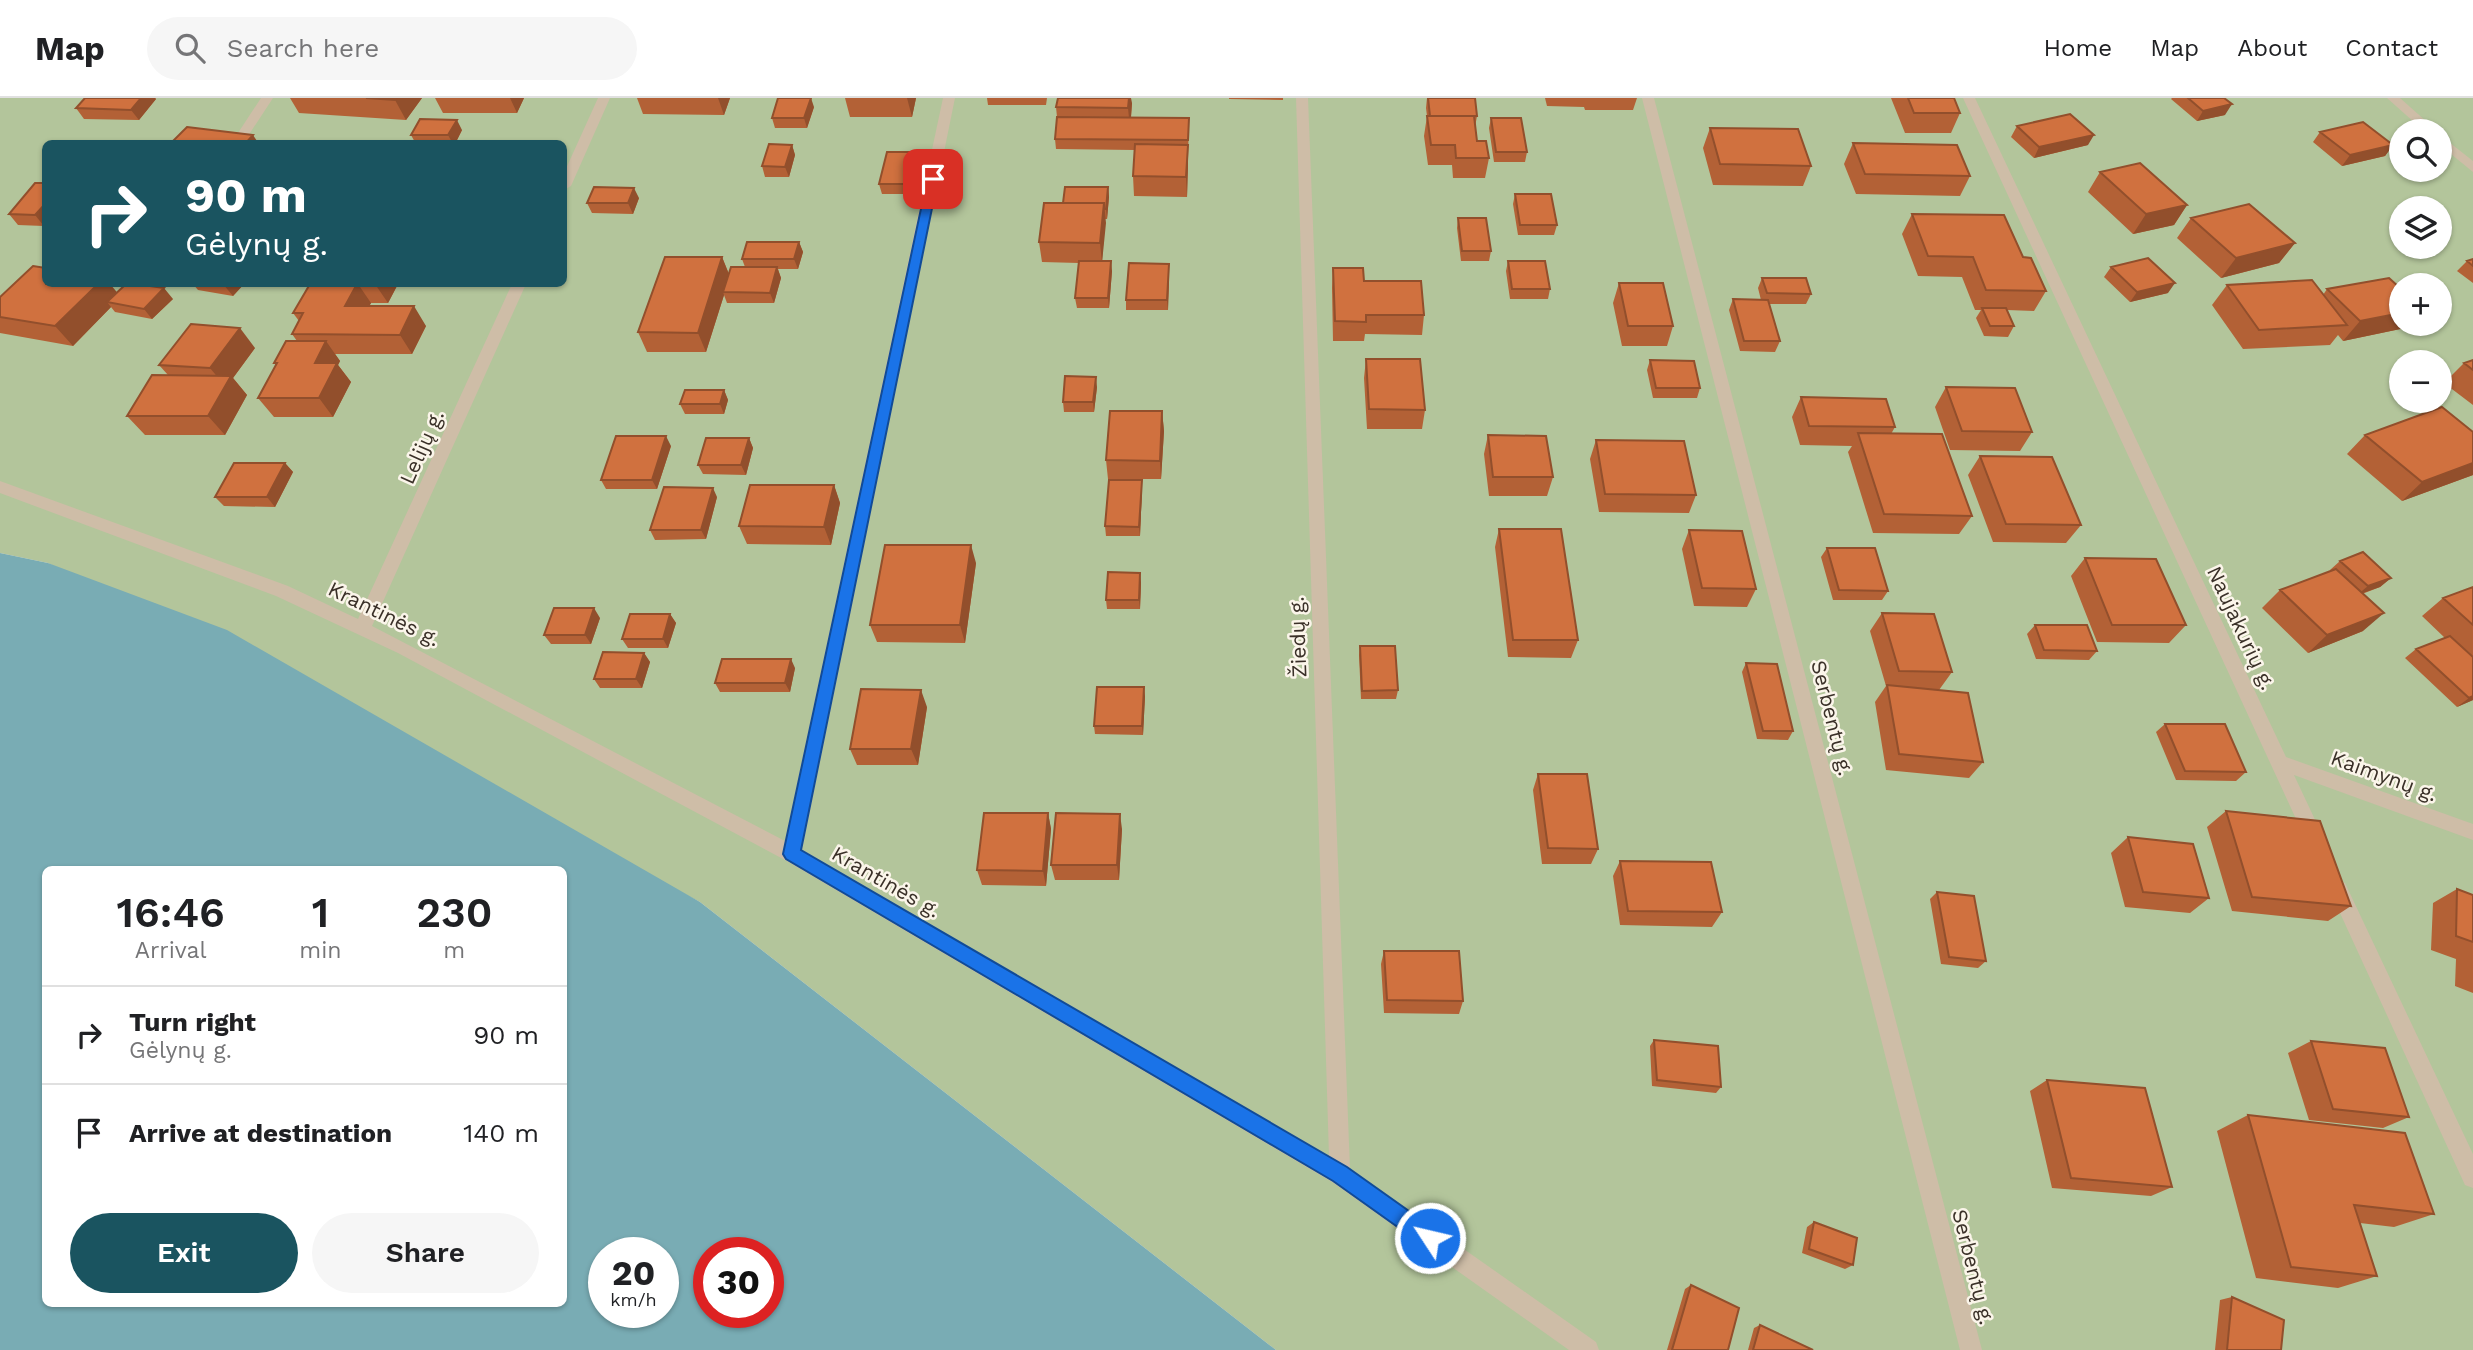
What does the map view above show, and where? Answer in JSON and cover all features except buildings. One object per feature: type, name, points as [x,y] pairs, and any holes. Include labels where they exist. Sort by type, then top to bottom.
[{"type":"street","points":[[244,133],[267,98]]},
{"type":"street","points":[[567,179],[604,98]]},
{"type":"street","points":[[792,854],[949,98]]},
{"type":"street","name":"Žiedų g.","points":[[1302,98],[1340,1174]]},
{"type":"street","name":"Serbentų g.","points":[[1648,98],[1971,1350]]},
{"type":"street","name":"Naujakurių g.","points":[[1969,98],[2473,1177]]},
{"type":"street","points":[[2393,98],[2417,119]]},
{"type":"street","points":[[2452,150],[2473,169]]},
{"type":"street","name":"Lelijų g.","points":[[362,629],[518,287]]},
{"type":"street","name":"Krantinės g.","points":[[0,487],[282,591],[404,648],[792,854],[1340,1174],[1588,1350]]},
{"type":"street","name":"Kaimynų g.","points":[[2279,762],[2473,832]]},
{"type":"green space","points":[[0,98],[2473,98],[2473,1350],[1276,1350],[700,902],[48,563],[0,553]]},
{"type":"water","points":[[0,553],[48,563],[227,630],[700,902],[1276,1350],[0,1350]]},
{"type":"route","points":[[933,179],[792,854],[1340,1174],[1430,1238]]}]
